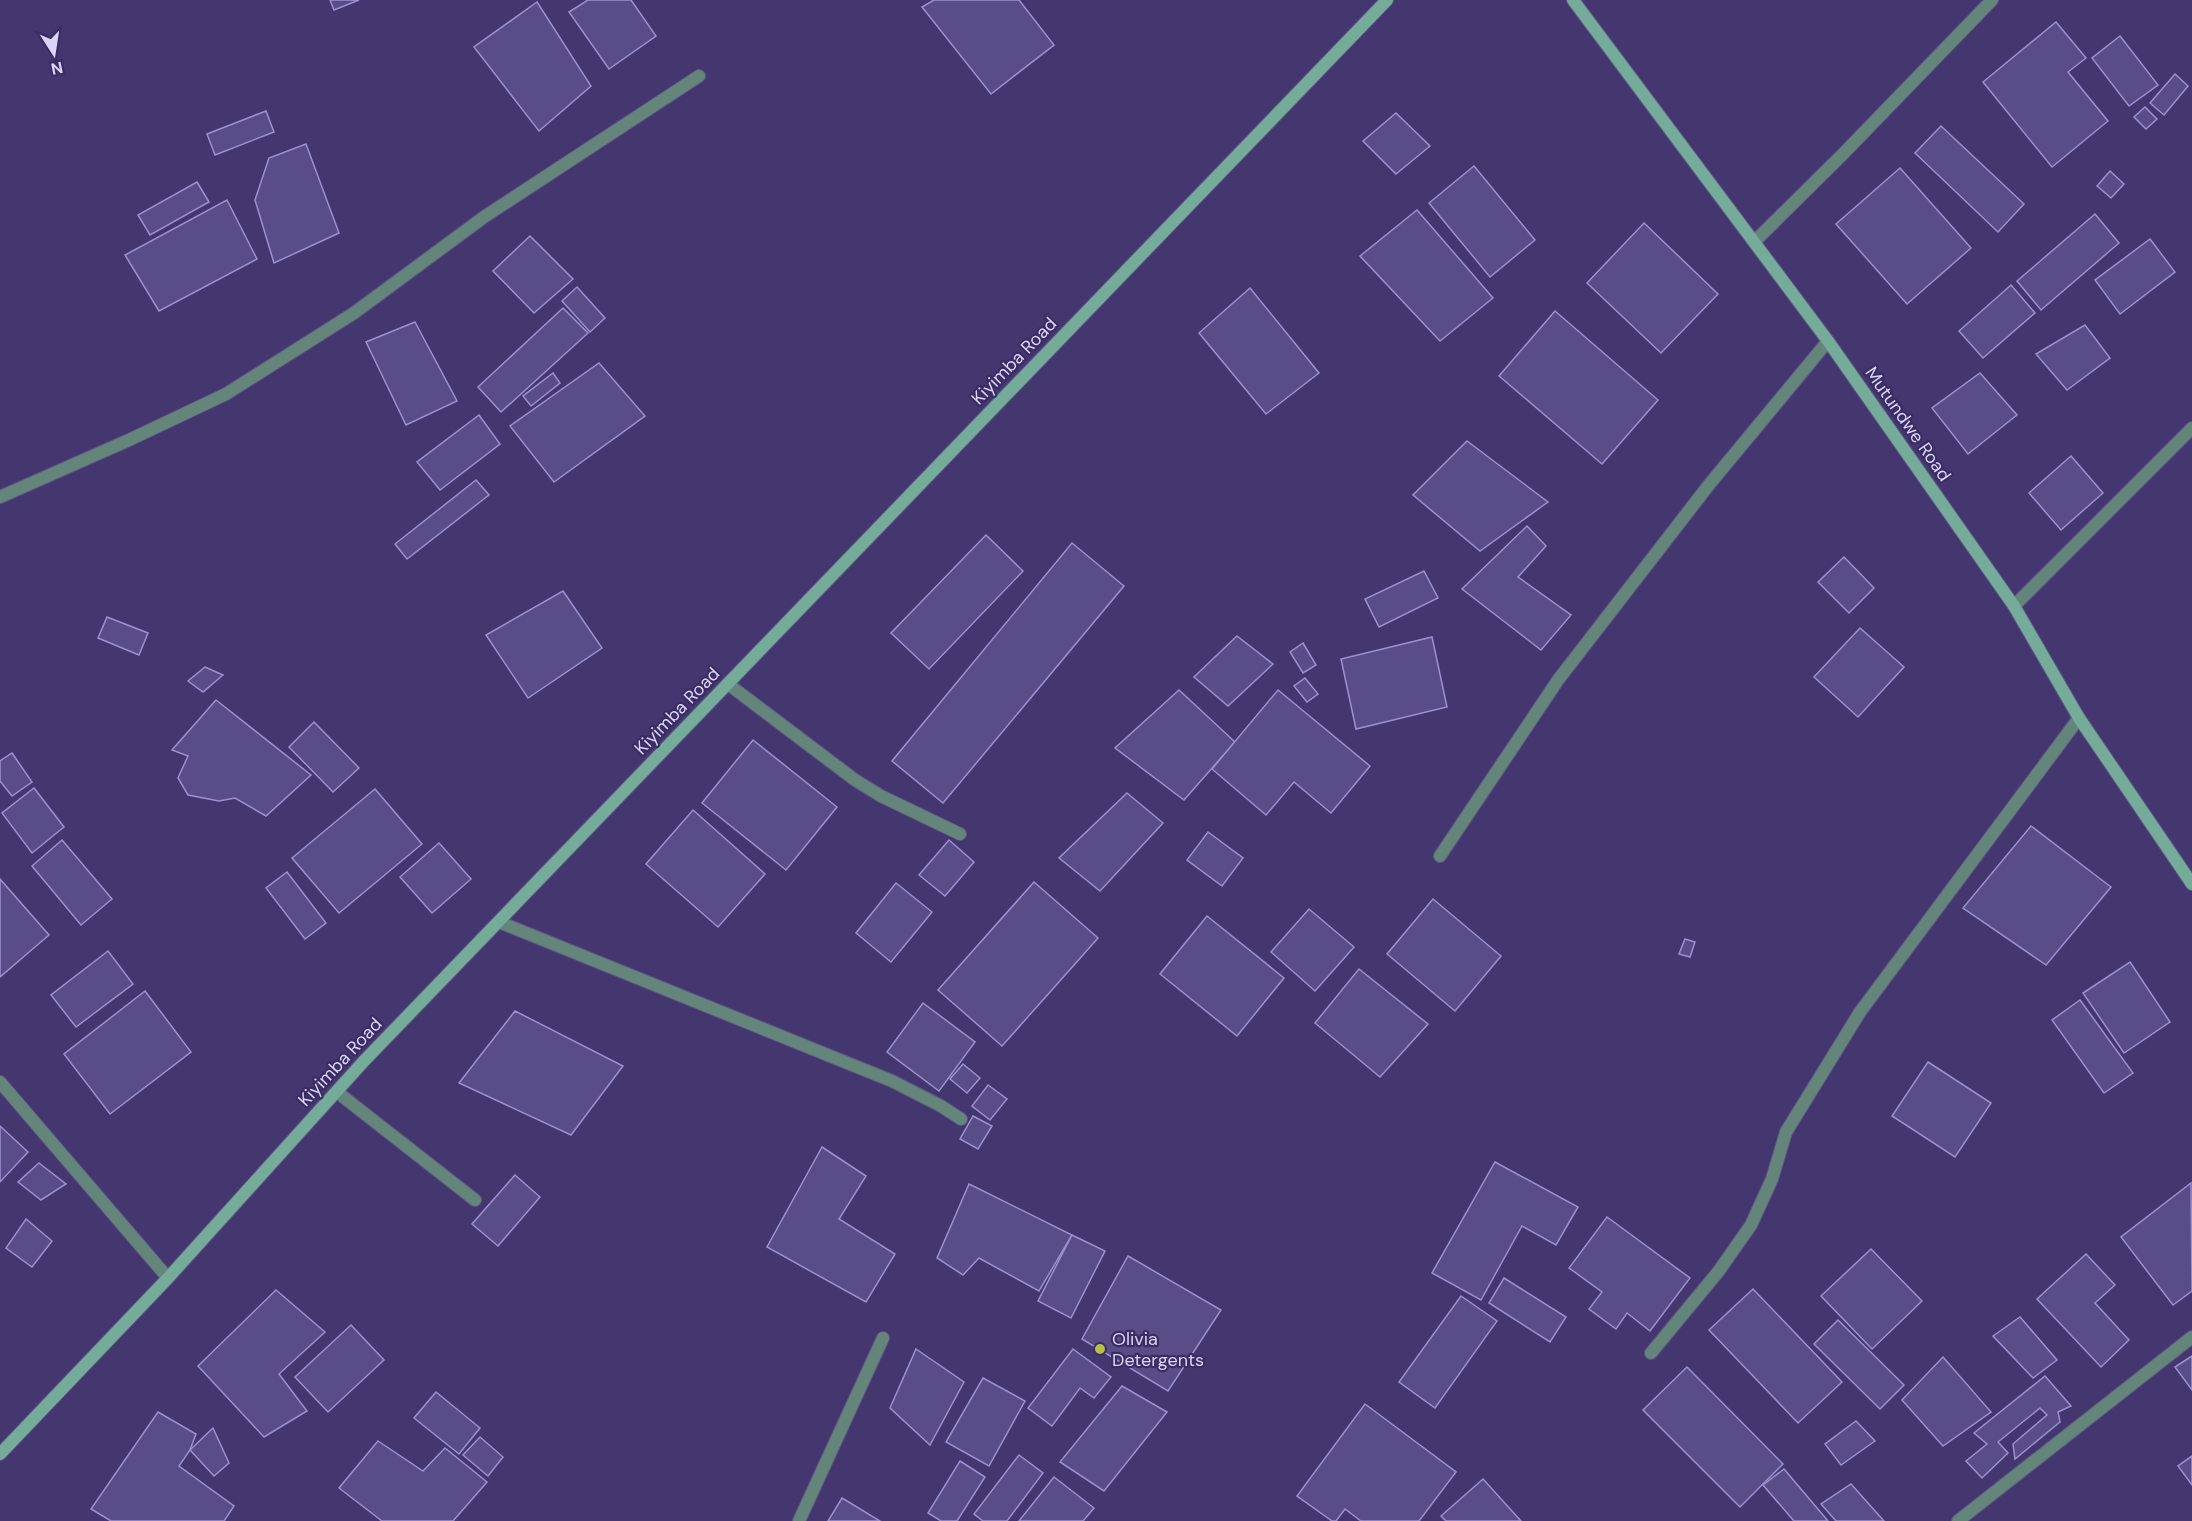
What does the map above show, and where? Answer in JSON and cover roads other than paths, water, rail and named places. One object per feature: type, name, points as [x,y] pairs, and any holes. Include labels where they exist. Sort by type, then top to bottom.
[{"type":"street","name":"Kiyimba Road","points":[[0,1454],[168,1278],[364,1061],[1387,0]]},
{"type":"street","name":"Mutundwe Road","points":[[1573,0],[1828,340],[2014,606],[2079,718],[2192,884]]},
{"type":"street","points":[[1754,242],[1992,0]]},
{"type":"street","points":[[0,497],[226,394],[354,313],[484,217],[699,76]]},
{"type":"street","points":[[1440,856],[1558,680],[1701,495],[1828,340]]},
{"type":"street","points":[[2014,606],[2192,428]]},
{"type":"street","points":[[728,684],[855,780],[881,796],[960,834]]},
{"type":"street","points":[[1651,1353],[1718,1272],[1751,1225],[1772,1179],[1786,1132],[1860,1012],[2079,718]]},
{"type":"street","points":[[499,922],[892,1081],[961,1119]]},
{"type":"street","points":[[0,1082],[168,1278]]},
{"type":"street","points":[[337,1092],[475,1200]]},
{"type":"street","points":[[1958,1521],[2192,1337]]},
{"type":"street","points":[[799,1521],[884,1338]]},
{"type":"place","name":"Olivia Detergents","points":[[1100,1349]]}]
